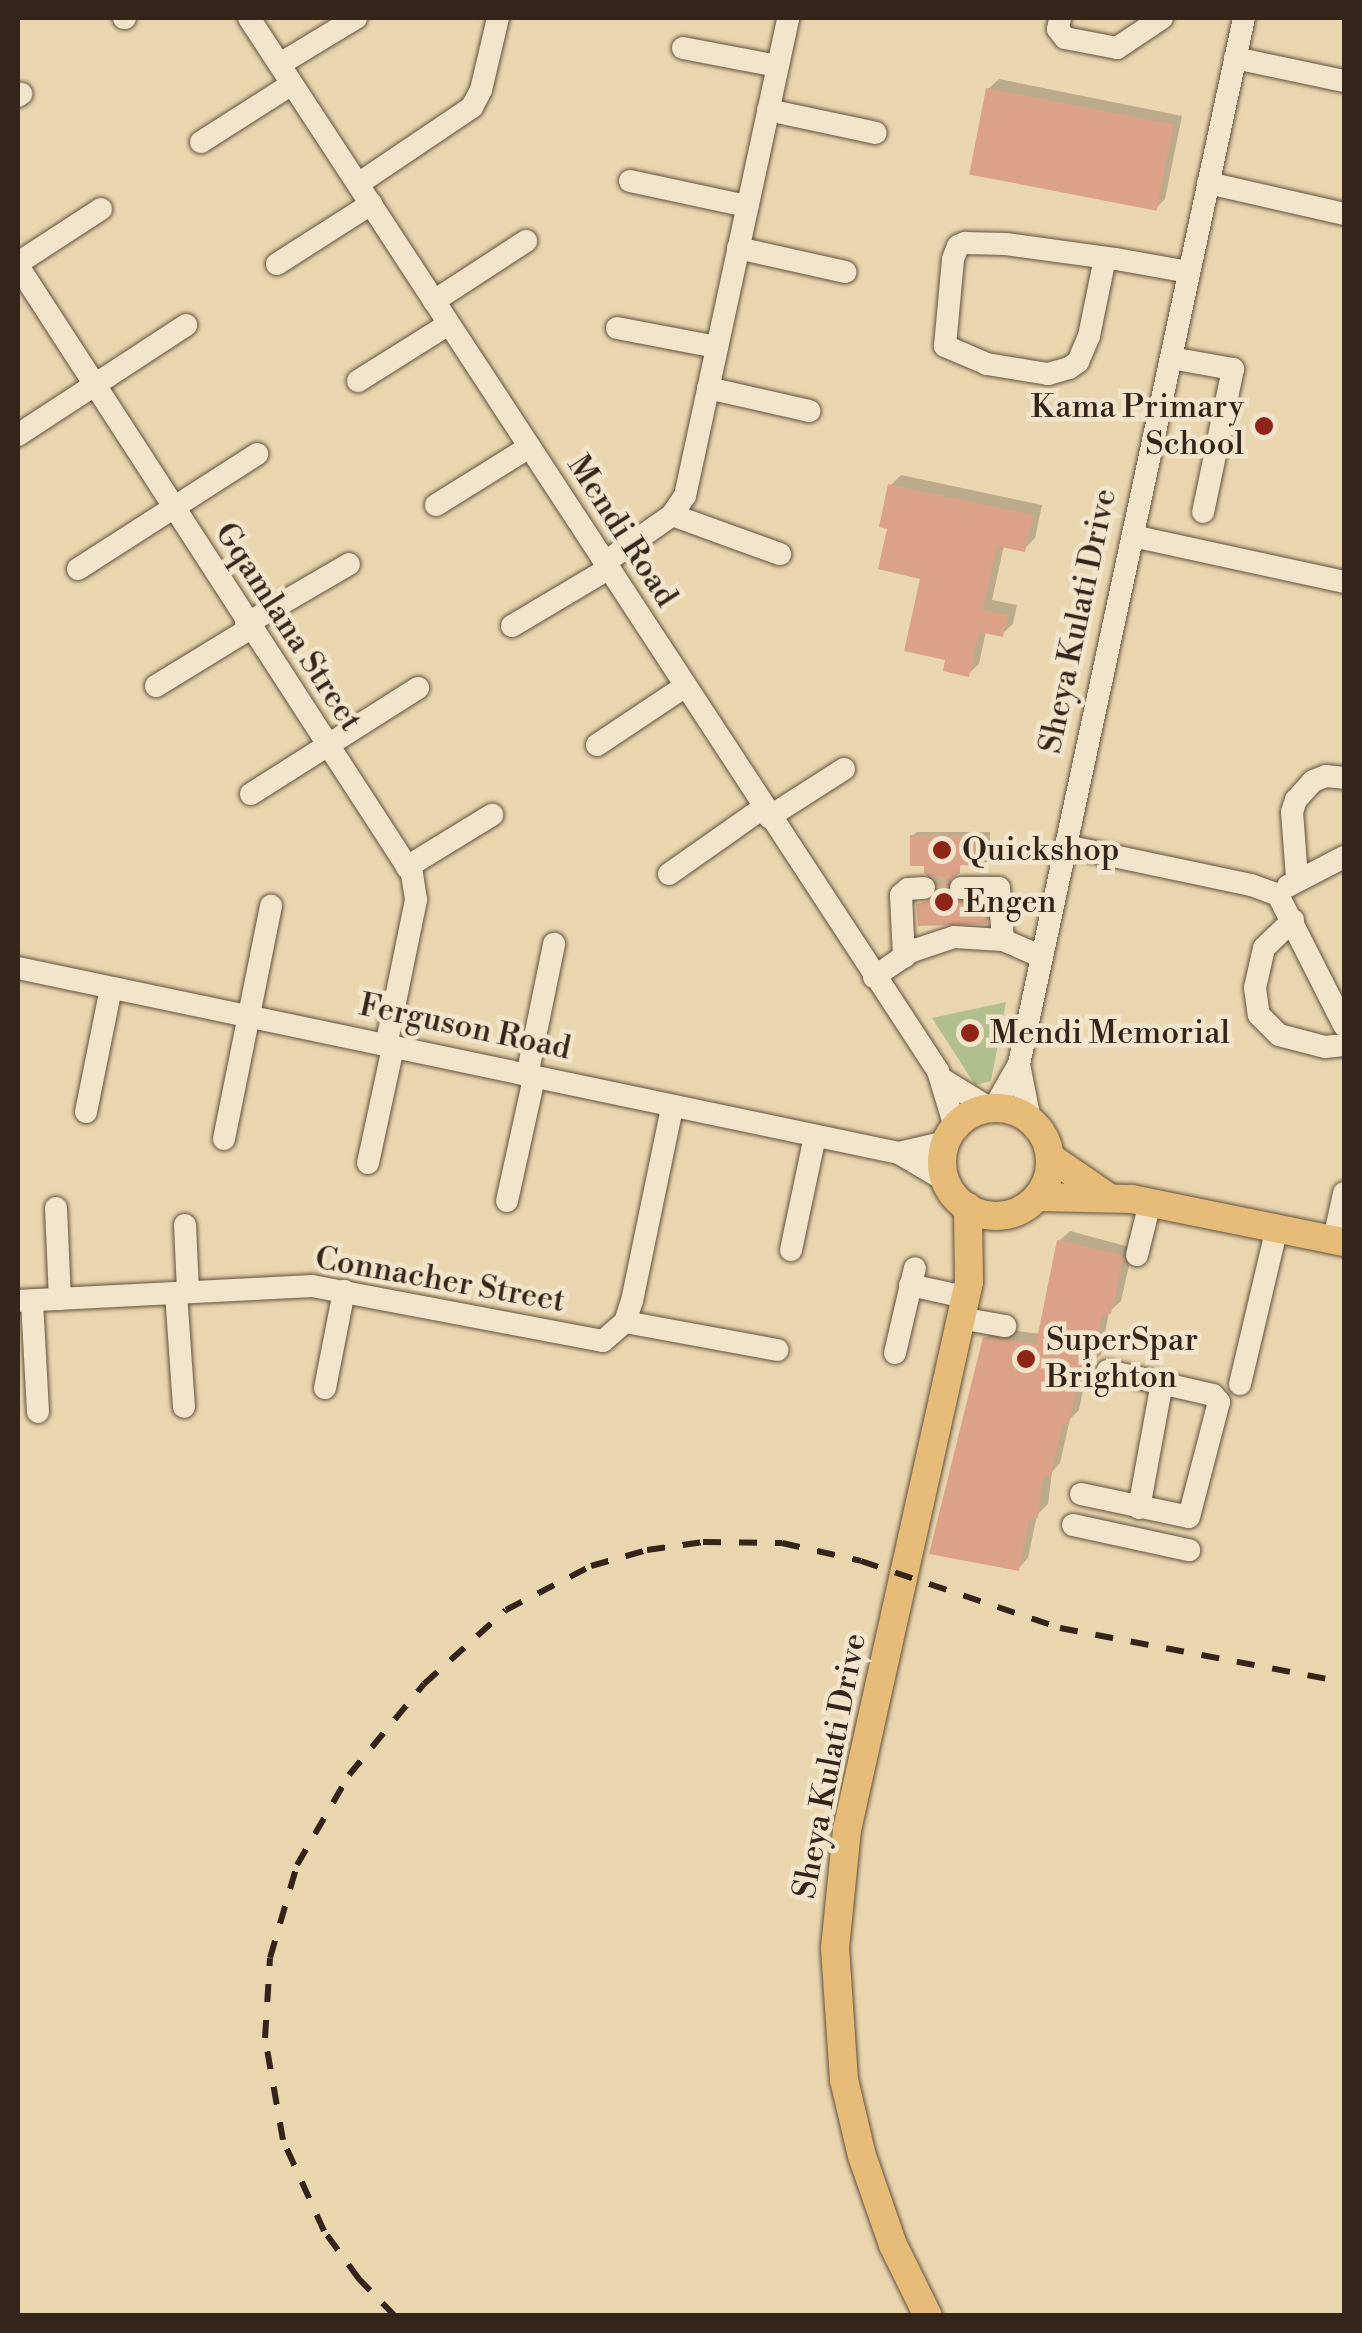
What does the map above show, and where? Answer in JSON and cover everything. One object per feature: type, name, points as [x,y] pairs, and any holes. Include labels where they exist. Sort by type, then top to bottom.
[{"type":"main road","points":[[1029,1203],[1048,1177],[1050,1157],[1045,1138],[1030,1120],[1017,1112],[991,1108],[950,1134],[942,1162],[946,1182],[968,1208],[992,1216],[1029,1203],[1107,1196],[1339,1240]]},
{"type":"main road","points":[[1050,1157],[1107,1196]]},
{"type":"main road","name":"Sheya Kulati Drive","points":[[965,1299],[999,1228],[1029,1203]]},
{"type":"main road","name":"Sheya Kulati Drive","points":[[928,2316],[893,2245],[862,2156],[844,2080],[835,1948],[847,1830],[965,1299],[968,1208]]},
{"type":"street","name":"Mendi Road","points":[[249,18],[942,1079],[991,1108]]},
{"type":"street","points":[[201,142],[356,18]]},
{"type":"street","points":[[278,264],[472,106],[481,90],[498,18]]},
{"type":"street","points":[[512,626],[606,566],[672,514],[685,496],[788,18]]},
{"type":"street","points":[[1060,18],[1058,28],[1066,38],[1117,48],[1162,18]]},
{"type":"street","name":"Sheya Kulati Drive","points":[[991,1108],[1019,1064],[1244,18]]},
{"type":"street","points":[[683,48],[777,66]]},
{"type":"street","points":[[1235,58],[1344,81]]},
{"type":"street","points":[[768,110],[876,133]]},
{"type":"street","points":[[630,181],[747,206]]},
{"type":"street","points":[[1208,183],[1344,214]]},
{"type":"street","points":[[18,265],[101,209]]},
{"type":"street","points":[[434,301],[526,241]]},
{"type":"street","points":[[1105,258],[1089,336],[1078,362],[1069,368],[1048,374],[1002,366],[956,354],[945,346],[948,299],[958,246],[1006,244],[1105,258],[1189,272]]},
{"type":"street","points":[[738,248],[846,272]]},
{"type":"street","name":"Gqamlana Street","points":[[18,265],[407,867],[416,900],[368,1163]]},
{"type":"street","points":[[358,381],[449,324]]},
{"type":"street","points":[[18,434],[186,325]]},
{"type":"street","points":[[616,328],[717,347]]},
{"type":"street","points":[[1171,358],[1233,369],[1203,512]]},
{"type":"street","points":[[708,388],[808,411]]},
{"type":"street","points":[[436,505],[528,447]]},
{"type":"street","points":[[78,569],[257,454]]},
{"type":"street","points":[[672,514],[780,554]]},
{"type":"street","points":[[1133,536],[1344,582]]},
{"type":"street","points":[[156,686],[349,564]]},
{"type":"street","points":[[597,744],[684,687]]},
{"type":"street","points":[[251,794],[418,688]]},
{"type":"street","points":[[669,874],[844,769]]},
{"type":"street","points":[[1297,878],[1292,812],[1296,800],[1313,781],[1326,776],[1344,778]]},
{"type":"street","points":[[407,867],[492,815]]},
{"type":"street","points":[[1066,846],[1251,885],[1278,895],[1344,1026]]},
{"type":"street","points":[[1278,895],[1297,878],[1344,857]]},
{"type":"street","points":[[904,957],[902,894],[908,889],[924,888]]},
{"type":"street","points":[[961,888],[999,888],[1003,940]]},
{"type":"street","points":[[224,1139],[252,1018],[271,906]]},
{"type":"street","points":[[1293,920],[1264,948],[1254,988],[1258,1015],[1280,1034],[1325,1046],[1344,1046]]},
{"type":"street","points":[[874,978],[904,957],[954,937],[1003,940],[1040,956]]},
{"type":"street","points":[[507,1201],[554,944]]},
{"type":"street","name":"Ferguson Road","points":[[18,968],[898,1154],[946,1182]]},
{"type":"street","points":[[86,1112],[110,988]]},
{"type":"street","name":"Sheya Kulati Drive","points":[[1019,1064],[1030,1120]]},
{"type":"street","name":"Mendi Road","points":[[942,1079],[950,1134]]},
{"type":"street","points":[[672,1108],[625,1322],[776,1350]]},
{"type":"street","name":"Ferguson Road","points":[[898,1154],[950,1134]]},
{"type":"street","points":[[792,1250],[815,1136]]},
{"type":"street","points":[[1339,1240],[1344,1193]]},
{"type":"street","points":[[1137,1255],[1150,1203]]},
{"type":"street","points":[[56,1208],[60,1299]]},
{"type":"street","points":[[184,1407],[182,1293],[186,1224]]},
{"type":"street","points":[[1240,1384],[1277,1228]]},
{"type":"street","points":[[894,1353],[912,1277],[965,1299],[1005,1326]]},
{"type":"street","name":"Connacher Street","points":[[24,1301],[312,1286],[583,1340],[603,1341],[625,1322]]},
{"type":"street","points":[[325,1388],[344,1290]]},
{"type":"street","points":[[24,1301],[38,1412]]},
{"type":"street","points":[[1081,1494],[1189,1517],[1218,1402],[1213,1395],[1108,1372]]},
{"type":"street","points":[[1139,1508],[1162,1384]]},
{"type":"street","points":[[1074,1525],[1189,1550]]},
{"type":"green space","points":[[1006,1002],[991,1081],[975,1085],[932,1018]]},
{"type":"building","points":[[986,88],[1173,124],[1157,211],[969,174]]},
{"type":"building","points":[[888,484],[1033,515],[1025,552],[997,546],[983,610],[1008,615],[1003,637],[979,632],[969,677],[943,671],[945,660],[904,651],[920,579],[878,569],[887,529],[879,527]]},
{"type":"building","points":[[910,835],[987,835],[986,866],[960,865],[960,873],[949,880],[946,889],[954,901],[985,903],[987,924],[918,926],[916,904],[933,900],[939,886],[924,873],[924,866],[910,866]]},
{"type":"building","points":[[1057,1240],[1122,1255],[1123,1260],[1111,1314],[1102,1315],[1091,1369],[1081,1369],[1069,1424],[1063,1424],[1050,1477],[1043,1478],[1038,1518],[1029,1519],[1019,1571],[929,1554],[983,1337],[1036,1344]]},
{"type":"tunnel","points":[[924,888],[961,888]]},
{"type":"railway","points":[[395,2316],[359,2279],[324,2231],[283,2140],[265,2038],[270,1958],[297,1865],[349,1775],[424,1684],[506,1610],[591,1566],[647,1550],[703,1542],[782,1543],[861,1561],[1060,1628],[1344,1682]]},
{"type":"place","name":"Kama Primary School","points":[[1264,426]]},
{"type":"place","name":"Quickshop","points":[[942,850]]},
{"type":"place","name":"Engen","points":[[944,902]]},
{"type":"place","name":"Mendi Memorial","points":[[970,1033]]},
{"type":"place","name":"SuperSpar Brighton","points":[[1026,1359]]}]
